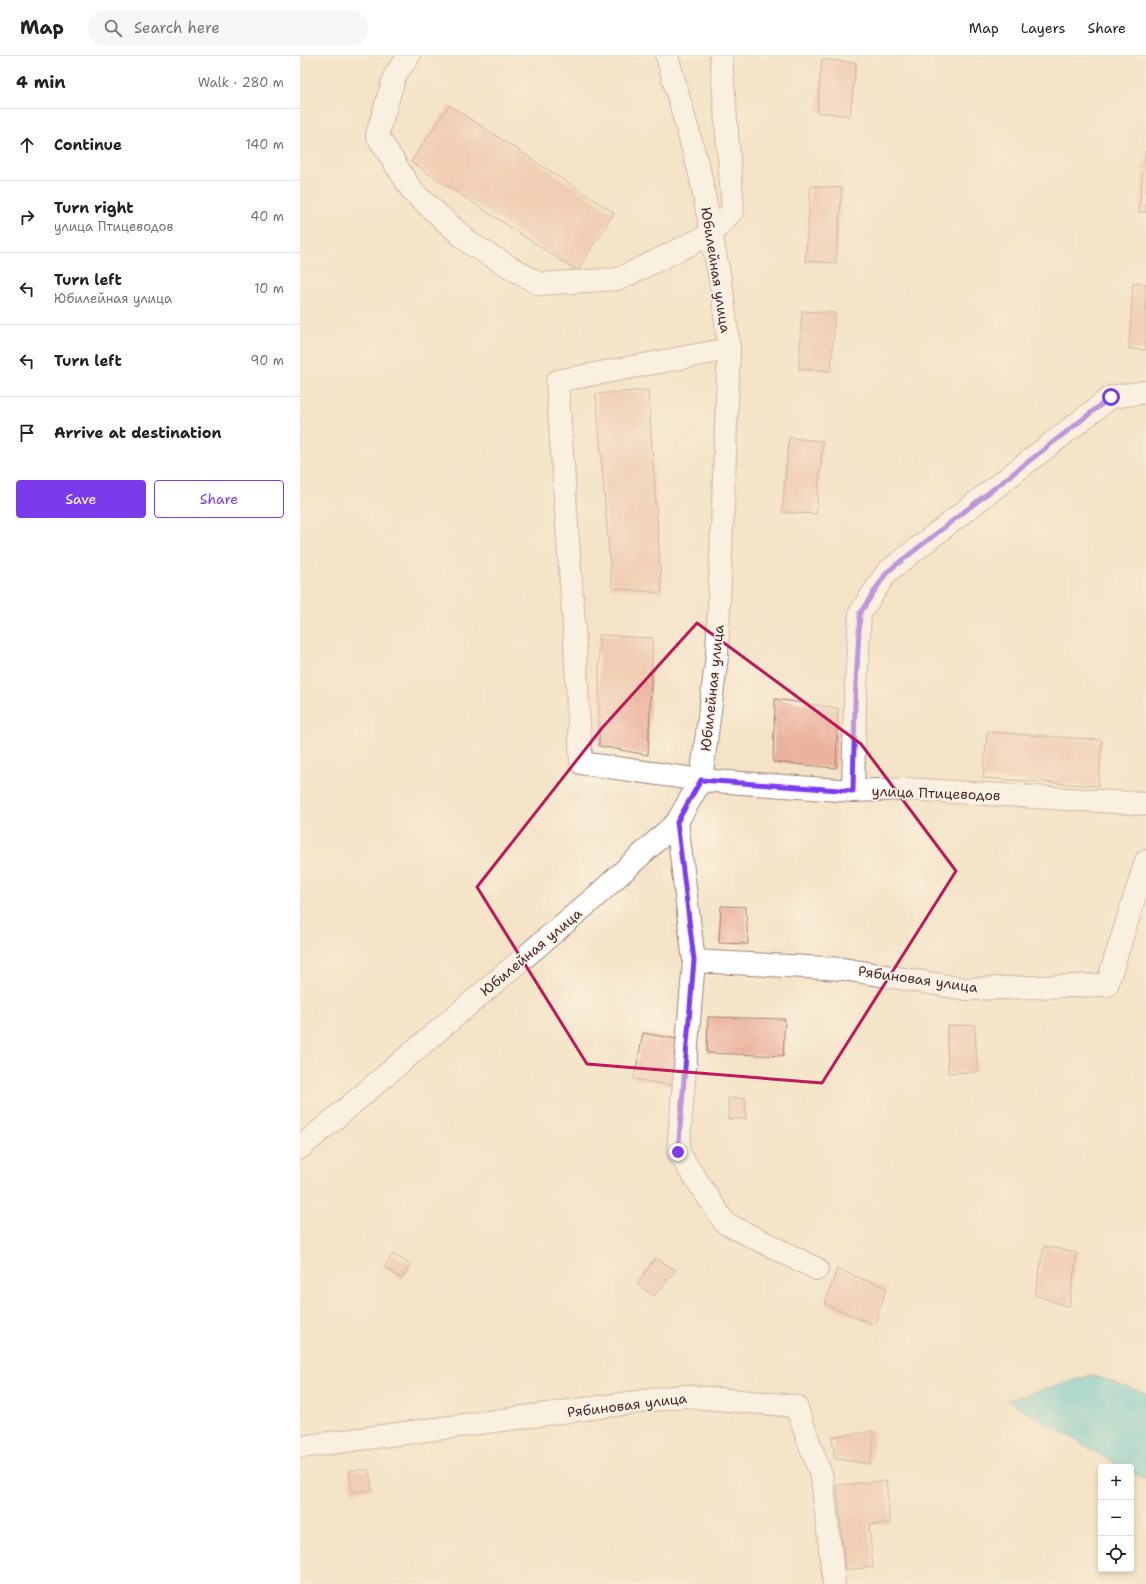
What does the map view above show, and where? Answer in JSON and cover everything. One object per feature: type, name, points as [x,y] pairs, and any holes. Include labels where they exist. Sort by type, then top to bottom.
[{"type":"street","points":[[409,56],[395,75],[377,135],[413,192],[471,244],[539,284],[619,279],[711,234],[733,210],[721,56]]},
{"type":"street","name":"Юбилейная улица","points":[[300,1148],[594,899],[677,822],[701,780],[717,656],[729,349],[722,290],[700,174],[667,56]]},
{"type":"street","name":"улица Птицеводов","points":[[729,349],[558,380],[574,626],[581,763],[701,780],[853,791],[907,789],[1146,804]]},
{"type":"street","points":[[853,791],[855,703],[860,613],[887,572],[1111,397],[1146,392]]},
{"type":"street","points":[[677,822],[694,960],[678,1152],[725,1223],[817,1269]]},
{"type":"street","name":"Рябиновая улица","points":[[694,960],[843,969],[966,989],[1107,985],[1146,861]]},
{"type":"street","name":"Рябиновая улица","points":[[300,1447],[682,1396],[796,1406],[822,1478],[834,1584]]},
{"type":"highlighted area","points":[[697,623],[861,744],[956,871],[822,1083],[587,1064],[477,887],[602,728]]},
{"type":"water","points":[[1092,1375],[1146,1393],[1146,1479],[1134,1473],[1134,1464],[1117,1464],[1007,1400]]},
{"type":"building","points":[[822,59],[856,63],[850,116],[817,112]]},
{"type":"building","points":[[449,105],[614,213],[577,271],[411,162]]},
{"type":"building","points":[[1145,151],[1146,212],[1139,212]]},
{"type":"building","points":[[811,186],[842,188],[836,263],[805,261]]},
{"type":"building","points":[[1133,283],[1146,284],[1146,350],[1129,349]]},
{"type":"building","points":[[802,311],[835,313],[831,371],[799,369]]},
{"type":"building","points":[[648,390],[662,593],[612,588],[596,394]]},
{"type":"building","points":[[789,438],[823,441],[816,514],[782,512]]},
{"type":"building","points":[[599,635],[653,638],[648,755],[599,746]]},
{"type":"building","points":[[775,699],[838,708],[836,768],[773,762]]},
{"type":"building","points":[[987,732],[1102,740],[1098,786],[983,778]]},
{"type":"building","points":[[721,906],[746,907],[748,944],[719,943]]},
{"type":"building","points":[[708,1017],[785,1019],[783,1056],[707,1053]]},
{"type":"building","points":[[975,1025],[977,1072],[948,1073],[947,1026]]},
{"type":"building","points":[[643,1033],[677,1039],[674,1086],[634,1079]]},
{"type":"building","points":[[728,1098],[745,1098],[746,1119],[728,1119]]},
{"type":"building","points":[[1044,1246],[1077,1253],[1069,1307],[1035,1295]]},
{"type":"building","points":[[393,1254],[411,1265],[402,1279],[384,1267]]},
{"type":"building","points":[[655,1258],[676,1270],[654,1296],[637,1284]]},
{"type":"building","points":[[837,1269],[887,1288],[874,1325],[825,1304]]},
{"type":"building","points":[[875,1431],[870,1464],[835,1459],[832,1437]]},
{"type":"building","points":[[349,1470],[369,1470],[372,1490],[352,1492]]},
{"type":"building","points":[[886,1481],[890,1523],[869,1525],[873,1567],[845,1570],[837,1485]]},
{"type":"route","points":[[678,1152],[694,960],[677,822],[701,780],[853,791],[855,703],[860,613],[887,572],[1111,397]]}]
